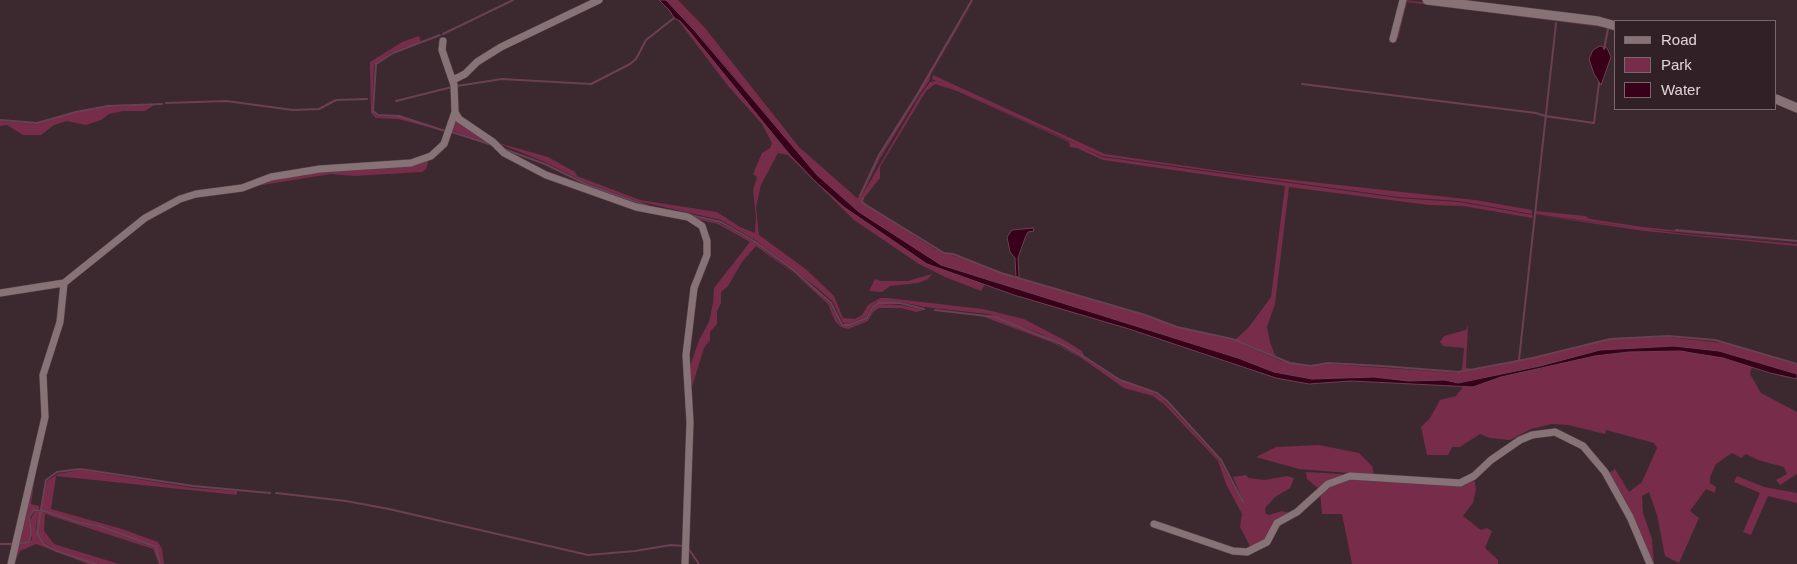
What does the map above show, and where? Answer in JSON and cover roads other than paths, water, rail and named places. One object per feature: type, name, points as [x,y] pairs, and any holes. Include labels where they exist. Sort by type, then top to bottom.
[{"type":"street","points":[[453,80],[465,74],[477,62],[501,47],[599,0]]},
{"type":"street","points":[[1393,38],[1402,0]]},
{"type":"street","points":[[1427,0],[1598,21],[1614,25]]},
{"type":"street","points":[[0,293],[64,283],[145,218],[180,199],[196,194],[242,188],[285,174],[423,160],[439,150],[444,144],[455,112],[453,80],[442,50],[443,41]]},
{"type":"street","points":[[1777,98],[1797,108]]},
{"type":"street","points":[[455,112],[459,119],[492,142],[504,153],[527,166],[570,185],[636,207],[688,217],[698,223],[706,233],[707,255],[694,288],[686,355],[690,422],[685,564]]},
{"type":"street","points":[[11,564],[43,424],[43,374],[60,322],[64,283]]},
{"type":"street","points":[[1154,524],[1233,551],[1246,552],[1267,542],[1277,523],[1297,512],[1328,484],[1350,476],[1460,483],[1474,476],[1491,460],[1520,440],[1532,434],[1555,432],[1583,446],[1605,472],[1630,517],[1650,564]]},
{"type":"water","points":[[659,0],[666,0],[694,30],[817,175],[859,212],[941,265],[1238,358],[1274,372],[1312,379],[1374,377],[1409,381],[1445,380],[1458,383],[1540,366],[1600,350],[1674,346],[1719,351],[1797,374],[1797,379],[1770,373],[1723,358],[1680,351],[1629,352],[1595,356],[1501,377],[1473,387],[1351,381],[1309,384],[1276,378],[1129,329],[1014,295],[927,264],[844,207],[790,155],[689,31],[680,21],[674,18]]},
{"type":"water","points":[[1600,46],[1607,48],[1611,57],[1601,85],[1594,74],[1589,59],[1593,50]]},
{"type":"water","points":[[1033,228],[1034,231],[1028,232],[1025,238],[1018,258],[1019,277],[1016,277],[1015,258],[1010,252],[1007,237],[1012,230]]},
{"type":"waterway","points":[[443,34],[513,0]]},
{"type":"waterway","points":[[860,196],[879,155],[917,95],[972,0]]},
{"type":"waterway","points":[[457,86],[502,79],[591,84],[630,64],[636,59],[646,40],[674,18]]},
{"type":"waterway","points":[[1519,360],[1556,23]]},
{"type":"waterway","points":[[1604,49],[1608,29]]},
{"type":"waterway","points":[[440,35],[393,53],[376,64],[373,111],[378,115],[399,116],[445,131]]},
{"type":"waterway","points":[[1302,84],[1536,113],[1594,123],[1599,83]]},
{"type":"waterway","points":[[396,101],[452,87]]},
{"type":"waterway","points":[[166,103],[226,101],[293,110],[319,109],[336,100],[367,99]]},
{"type":"waterway","points":[[0,120],[37,123],[76,112],[108,106],[162,104]]},
{"type":"waterway","points":[[452,132],[492,145]]},
{"type":"waterway","points":[[504,149],[545,164],[588,185],[648,206]]},
{"type":"waterway","points":[[863,198],[862,202],[866,205],[944,253],[953,254],[1001,273],[1145,315],[1177,327],[1232,339],[1290,363],[1311,366],[1328,363],[1459,372],[1533,358],[1610,339],[1668,336],[1715,340],[1797,364]]},
{"type":"waterway","points":[[672,211],[721,222],[754,241],[793,270],[831,303],[842,325],[849,325],[867,318],[873,307],[878,303],[900,303],[924,309]]},
{"type":"waterway","points":[[1676,230],[1797,241]]},
{"type":"waterway","points":[[935,310],[995,317],[1061,344],[1120,380],[1157,393],[1167,401],[1221,460],[1243,502]]},
{"type":"waterway","points":[[96,564],[54,550],[44,544],[37,533],[46,480],[57,472],[80,469],[193,486],[270,493]]},
{"type":"waterway","points":[[276,493],[346,501],[389,509],[588,555],[635,551],[671,545],[683,546]]},
{"type":"waterway","points":[[17,544],[29,542],[31,534],[29,517],[34,510],[44,511],[77,522],[99,526],[156,547],[160,564]]},
{"type":"waterway","points":[[0,544],[13,544]]},
{"type":"waterway","points":[[688,548],[699,564]]}]
